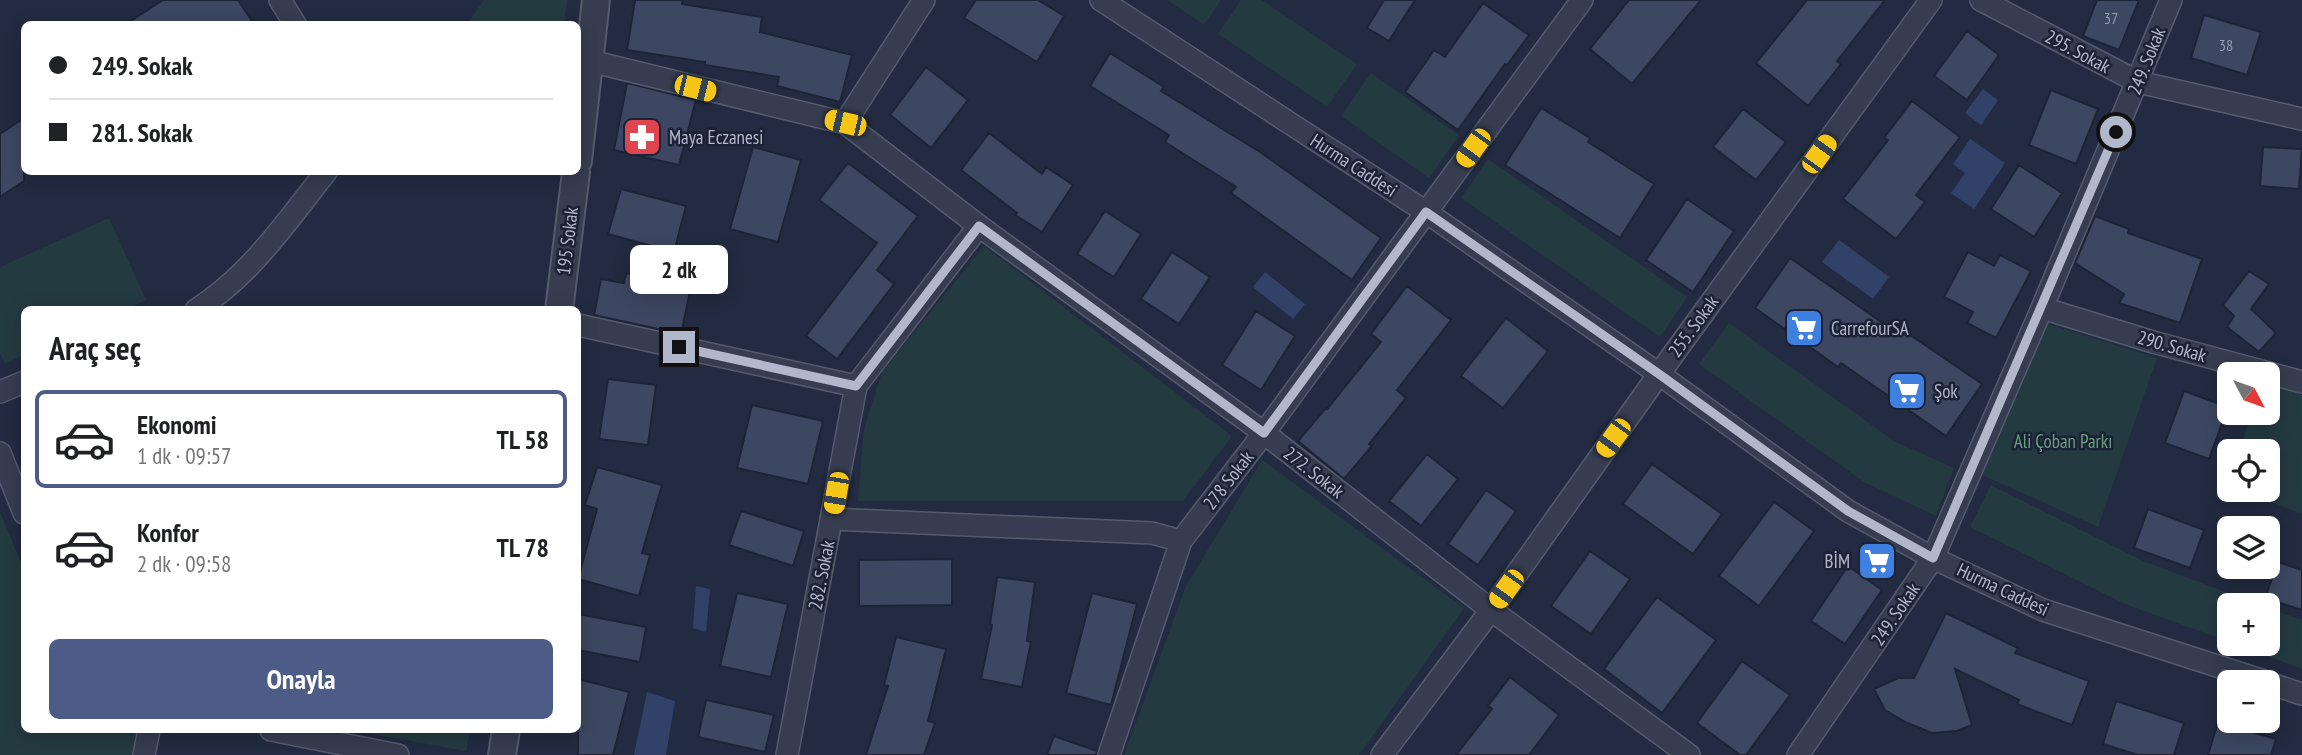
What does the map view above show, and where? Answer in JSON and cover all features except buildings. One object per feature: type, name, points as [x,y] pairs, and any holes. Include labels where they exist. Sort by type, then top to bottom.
[{"type":"street","points":[[280,0],[293,21]]},
{"type":"street","points":[[581,136],[596,0]]},
{"type":"street","points":[[845,123],[924,0]]},
{"type":"street","name":"Hurma Caddesi","points":[[1101,0],[1426,212],[1659,374],[1848,511],[1933,558],[2043,610],[2228,670]]},
{"type":"street","name":"278 Sokak","points":[[1109,755],[1181,541],[1264,433],[1582,0]]},
{"type":"street","name":"255. Sokak","points":[[1382,755],[1491,610],[1931,0]]},
{"type":"street","name":"295. Sokak","points":[[1982,0],[2138,82],[2302,119]]},
{"type":"street","name":"249. Sokak","points":[[1798,755],[1933,558],[2042,308],[2171,0]]},
{"type":"street","name":"272. Sokak","points":[[590,61],[845,123],[979,226],[1264,433],[1491,610],[1689,755]]},
{"type":"street","points":[[202,306],[228,287],[256,260],[324,175]]},
{"type":"street","name":"195 Sokak","points":[[559,306],[576,175]]},
{"type":"street","name":"282. Sokak","points":[[787,755],[856,386],[979,226]]},
{"type":"street","name":"290. Sokak","points":[[2042,308],[2153,342],[2302,382]]},
{"type":"street","points":[[581,326],[856,386]]},
{"type":"street","points":[[0,392],[21,383]]},
{"type":"street","points":[[0,453],[21,506]]},
{"type":"street","points":[[831,519],[1152,533],[1181,541]]},
{"type":"street","name":"Hurma Caddesi","points":[[2280,687],[2302,694]]},
{"type":"street","points":[[144,755],[148,733]]},
{"type":"street","points":[[286,733],[398,755]]},
{"type":"street","points":[[502,755],[506,733]]},
{"type":"green space","points":[[484,0],[567,0],[564,21],[469,21]]},
{"type":"green space","points":[[1167,0],[1221,0],[1204,25]]},
{"type":"green space","points":[[1241,0],[1262,0],[1357,64],[1327,107],[1218,34]]},
{"type":"green space","points":[[1371,73],[1459,135],[1429,178],[1341,116]]},
{"type":"green space","points":[[1488,159],[1687,297],[1660,337],[1461,198]]},
{"type":"green space","points":[[109,218],[146,300],[133,306],[21,306],[21,356],[5,364],[0,353],[0,267]]},
{"type":"green space","points":[[984,246],[1232,436],[1183,501],[858,501],[864,429],[882,372]]},
{"type":"green space","points":[[1729,323],[1894,441],[1954,468],[1936,516],[1864,482],[1699,364]]},
{"type":"green space","name":"Ali Çoban Parkı","points":[[2048,324],[2157,358],[2098,527],[1980,474]]},
{"type":"green space","points":[[2280,386],[2302,395],[2302,514],[2271,502],[2280,502],[2280,439],[2243,439],[2247,425],[2280,425]]},
{"type":"green space","points":[[1262,460],[1464,608],[1359,755],[1124,755],[1186,586]]},
{"type":"green space","points":[[1991,485],[2143,561],[2228,593],[2217,593],[2217,637],[2125,604],[1970,527]]},
{"type":"green space","points":[[0,512],[21,563],[21,733],[139,733],[135,755],[0,755]]},
{"type":"green space","points":[[2280,612],[2302,620],[2302,669],[2267,656],[2280,656]]},
{"type":"green space","points":[[367,733],[469,733],[466,751]]},
{"type":"water","points":[[1983,89],[1998,100],[1981,125],[1965,113]]},
{"type":"water","points":[[1970,139],[2005,163],[1974,209],[1951,193],[1965,173],[1953,164]]},
{"type":"water","points":[[1839,240],[1889,277],[1873,299],[1822,262]]},
{"type":"water","points":[[1265,272],[1305,304],[1293,319],[1253,287]]},
{"type":"water","points":[[696,586],[710,589],[706,632],[693,628]]},
{"type":"water","points":[[647,692],[675,701],[666,755],[634,755]]},
{"type":"place","name":"Maya Eczanesi","points":[[642,137]]},
{"type":"place","name":"CarrefourSA","points":[[1804,328]]},
{"type":"place","name":"Şok","points":[[1907,391]]},
{"type":"place","name":"BİM","points":[[1877,561]]},
{"type":"route","points":[[679,347],[856,386],[979,226],[1264,433],[1426,212],[1659,374],[1848,511],[1933,558],[2116,132]]}]
